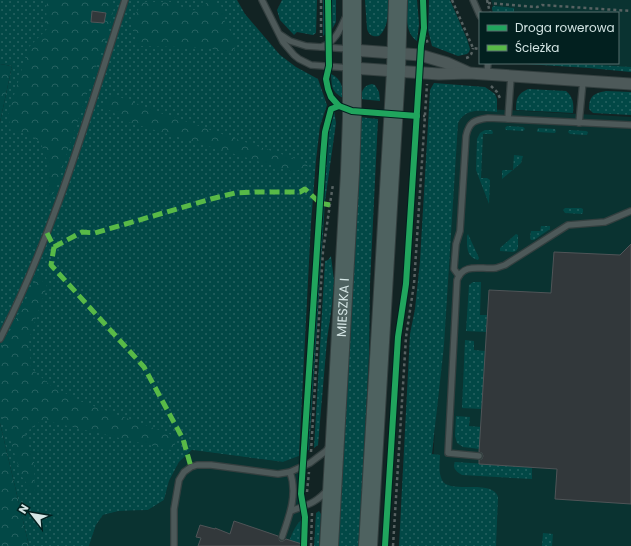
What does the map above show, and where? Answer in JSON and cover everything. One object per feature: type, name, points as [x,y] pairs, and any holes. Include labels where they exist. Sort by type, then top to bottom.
[{"type":"main road","name":"MIESZKA I","points":[[329,546],[350,172],[352,68],[351,0]]},
{"type":"main road","points":[[368,546],[394,114],[398,0]]},
{"type":"street","points":[[352,50],[424,52],[469,73]]},
{"type":"street","points":[[352,68],[439,74],[469,73],[488,69],[511,76],[631,84]]},
{"type":"lane","points":[[0,339],[30,274],[63,192],[125,0]]},
{"type":"lane","points":[[262,0],[283,42],[304,62],[311,65],[352,68]]},
{"type":"lane","name":"MIESZKA I","points":[[322,47],[329,43],[340,30],[351,0]]},
{"type":"lane","points":[[473,0],[479,14]]},
{"type":"lane","points":[[277,30],[286,39],[294,43],[306,46],[352,50]]},
{"type":"lane","points":[[508,119],[511,76]]},
{"type":"lane","points":[[579,123],[583,81]]},
{"type":"lane","points":[[459,276],[454,269],[456,244],[460,231],[466,136],[470,125],[476,120],[488,118],[631,125]]},
{"type":"lane","points":[[479,456],[448,454],[456,288],[459,276],[465,270],[470,268],[496,268],[505,265],[568,225],[605,222],[631,211]]},
{"type":"lane","points":[[174,546],[174,509],[179,480],[184,472],[197,466],[211,465],[278,474],[290,472],[310,463],[326,451],[335,434]]},
{"type":"lane","points":[[282,537],[291,511],[294,488],[290,472]]},
{"type":"lane","points":[[291,511],[316,501],[320,498],[333,480]]},
{"type":"path","points":[[321,0],[321,40]]},
{"type":"path","points":[[452,0],[473,48],[479,49]]},
{"type":"path","points":[[490,12],[488,2],[537,7],[542,4],[631,11]]},
{"type":"path","points":[[424,28],[420,46],[424,52]]},
{"type":"path","points":[[424,28],[428,42],[424,52]]},
{"type":"path","points":[[394,546],[406,337],[414,284],[427,81]]},
{"type":"path","points":[[490,86],[497,92],[500,99],[499,119]]},
{"type":"path","points":[[417,123],[418,108]]},
{"type":"path","points":[[394,114],[424,116]]},
{"type":"path","points":[[307,492],[323,251],[333,183]]},
{"type":"path","points":[[311,344],[318,242]]},
{"type":"path","points":[[303,467],[301,494],[304,506]]},
{"type":"path","points":[[310,546],[312,514]]},
{"type":"shaded area","points":[[491,0],[631,0],[631,70],[550,64],[619,64],[619,12],[495,12]]},
{"type":"shaded area","points":[[453,107],[631,117],[631,546],[424,546],[431,498]]},
{"type":"shaded area","points":[[192,450],[283,462],[299,456],[297,494],[302,519],[300,546],[89,546],[96,525],[103,515],[119,511],[148,510],[164,500],[169,481],[179,462]]},
{"type":"green space","points":[[0,0],[237,0],[245,14],[280,55],[296,67],[318,79],[327,105],[320,126],[316,160],[311,223],[299,456],[283,462],[192,450],[179,462],[169,481],[164,500],[148,510],[119,511],[103,515],[96,525],[89,546],[29,546],[0,423],[0,122],[12,66],[0,64]]},
{"type":"green space","points":[[48,0],[110,0],[114,7],[109,29],[56,189],[48,201],[49,166],[40,141],[23,132],[11,133],[8,113],[28,48],[47,29],[46,7]]},
{"type":"green space","points":[[211,0],[221,5],[225,22],[237,42],[233,54],[214,49],[137,46],[131,21],[143,2],[172,2],[190,11],[198,9]]},
{"type":"green space","points":[[282,0],[317,0],[316,33],[313,35],[297,32],[294,35],[280,20],[277,10]]},
{"type":"green space","points":[[323,0],[326,0],[325,34],[323,36]]},
{"type":"green space","points":[[331,0],[336,0],[336,22],[331,31]]},
{"type":"green space","points":[[365,0],[388,0],[388,15],[385,28],[379,36],[373,36],[367,29]]},
{"type":"green space","points":[[408,0],[417,0],[419,24],[417,41],[410,33],[408,28]]},
{"type":"green space","points":[[429,0],[450,0],[467,39],[470,49],[467,54],[458,56],[432,46],[428,30]]},
{"type":"green space","points":[[492,7],[514,8],[514,12],[493,12]]},
{"type":"green space","points":[[0,64],[12,66],[0,122]]},
{"type":"green space","points":[[526,64],[578,64],[631,67],[631,72]]},
{"type":"green space","points":[[331,74],[340,81],[343,91],[343,98],[334,91]]},
{"type":"green space","points":[[434,83],[485,87],[495,94],[497,99],[497,112],[470,112],[465,114],[458,123],[444,345],[432,454],[440,455],[440,474],[442,480],[446,484],[461,487],[488,488],[494,491],[498,497],[496,546],[399,546],[410,334],[415,309],[420,261],[430,90]]},
{"type":"green space","points":[[372,84],[375,85],[379,92],[380,101],[360,99],[362,91],[365,87]]},
{"type":"green space","points":[[528,89],[566,91],[572,100],[573,113],[516,110],[516,103],[519,95]]},
{"type":"green space","points":[[606,91],[631,92],[631,115],[593,113],[589,109],[591,98],[596,94]]},
{"type":"green space","points":[[114,95],[209,130],[305,162],[308,166],[294,172],[128,122],[103,106]]},
{"type":"green space","points":[[334,110],[336,123],[325,201],[309,450],[306,451],[327,133]]},
{"type":"green space","points":[[359,117],[378,119],[370,284],[369,355],[359,546],[337,546],[351,332]]},
{"type":"green space","points":[[507,126],[523,127],[525,129],[523,131],[506,130],[505,128]]},
{"type":"green space","points":[[538,128],[555,129],[556,131],[555,133],[537,132]]},
{"type":"green space","points":[[485,130],[492,130],[493,133],[483,134],[481,178],[487,178],[490,180],[489,204],[476,170],[477,139],[480,133]]},
{"type":"green space","points":[[569,130],[588,132],[587,135],[570,134],[568,132]]},
{"type":"green space","points":[[514,155],[523,156],[521,163],[513,170]]},
{"type":"green space","points":[[503,170],[513,170],[502,179]]},
{"type":"green space","points":[[565,208],[581,208],[583,209],[583,212],[582,214],[565,213],[563,210]]},
{"type":"green space","points":[[541,226],[550,226],[550,229],[534,240],[531,240],[531,231],[540,231]]},
{"type":"green space","points":[[468,234],[479,258],[478,260],[474,259],[469,254],[467,247]]},
{"type":"green space","points":[[516,234],[518,235],[518,248],[516,251],[500,251],[500,248]]},
{"type":"green space","points":[[331,256],[334,281],[332,305],[327,340],[318,445],[314,448],[325,261]]},
{"type":"green space","points":[[38,276],[47,286],[29,339],[31,368],[50,385],[80,401],[175,436],[175,451],[42,420],[25,433],[34,461],[35,495],[22,477],[0,408],[0,350]]},
{"type":"green space","points":[[473,282],[481,282],[480,315],[487,315],[486,332],[466,331],[469,285]]},
{"type":"green space","points":[[465,340],[474,341],[474,350],[485,351],[482,409],[462,408]]},
{"type":"green space","points":[[456,416],[470,417],[469,426],[481,427],[480,449],[463,447],[457,443],[455,436]]},
{"type":"green space","points":[[0,423],[29,546],[0,546]]},
{"type":"green space","points":[[455,462],[532,467],[532,479],[462,475],[455,469]]},
{"type":"green space","points":[[319,511],[321,514],[319,546],[314,546],[316,513]]},
{"type":"green space","points":[[302,519],[300,546],[288,546],[293,531]]},
{"type":"green space","points":[[543,533],[553,534],[552,546],[542,546]]},
{"type":"building","points":[[92,11],[106,13],[104,23],[91,22]]},
{"type":"building","points":[[631,244],[631,504],[555,499],[557,469],[479,464],[479,460],[482,459],[483,456],[482,453],[479,452],[489,290],[551,293],[554,252],[620,255]]},
{"type":"building","points":[[234,521],[278,536],[280,541],[286,539],[302,544],[301,546],[198,546],[201,538],[196,537],[200,525],[215,528],[230,534]]},
{"type":"marked path","points":[[54,247],[82,232],[95,233],[235,193],[300,192],[305,189],[320,203],[330,205]]},
{"type":"marked path","points":[[47,233],[54,247],[51,265],[144,367],[183,439],[191,467]]},
{"type":"cycle path","points":[[328,0],[329,66],[326,79],[331,97],[339,106],[352,111],[417,116]]},
{"type":"cycle path","points":[[385,546],[398,337],[406,284],[421,46],[424,28],[423,0]]},
{"type":"cycle path","points":[[304,546],[305,517],[301,494],[323,157],[325,132],[331,109],[339,106]]}]
